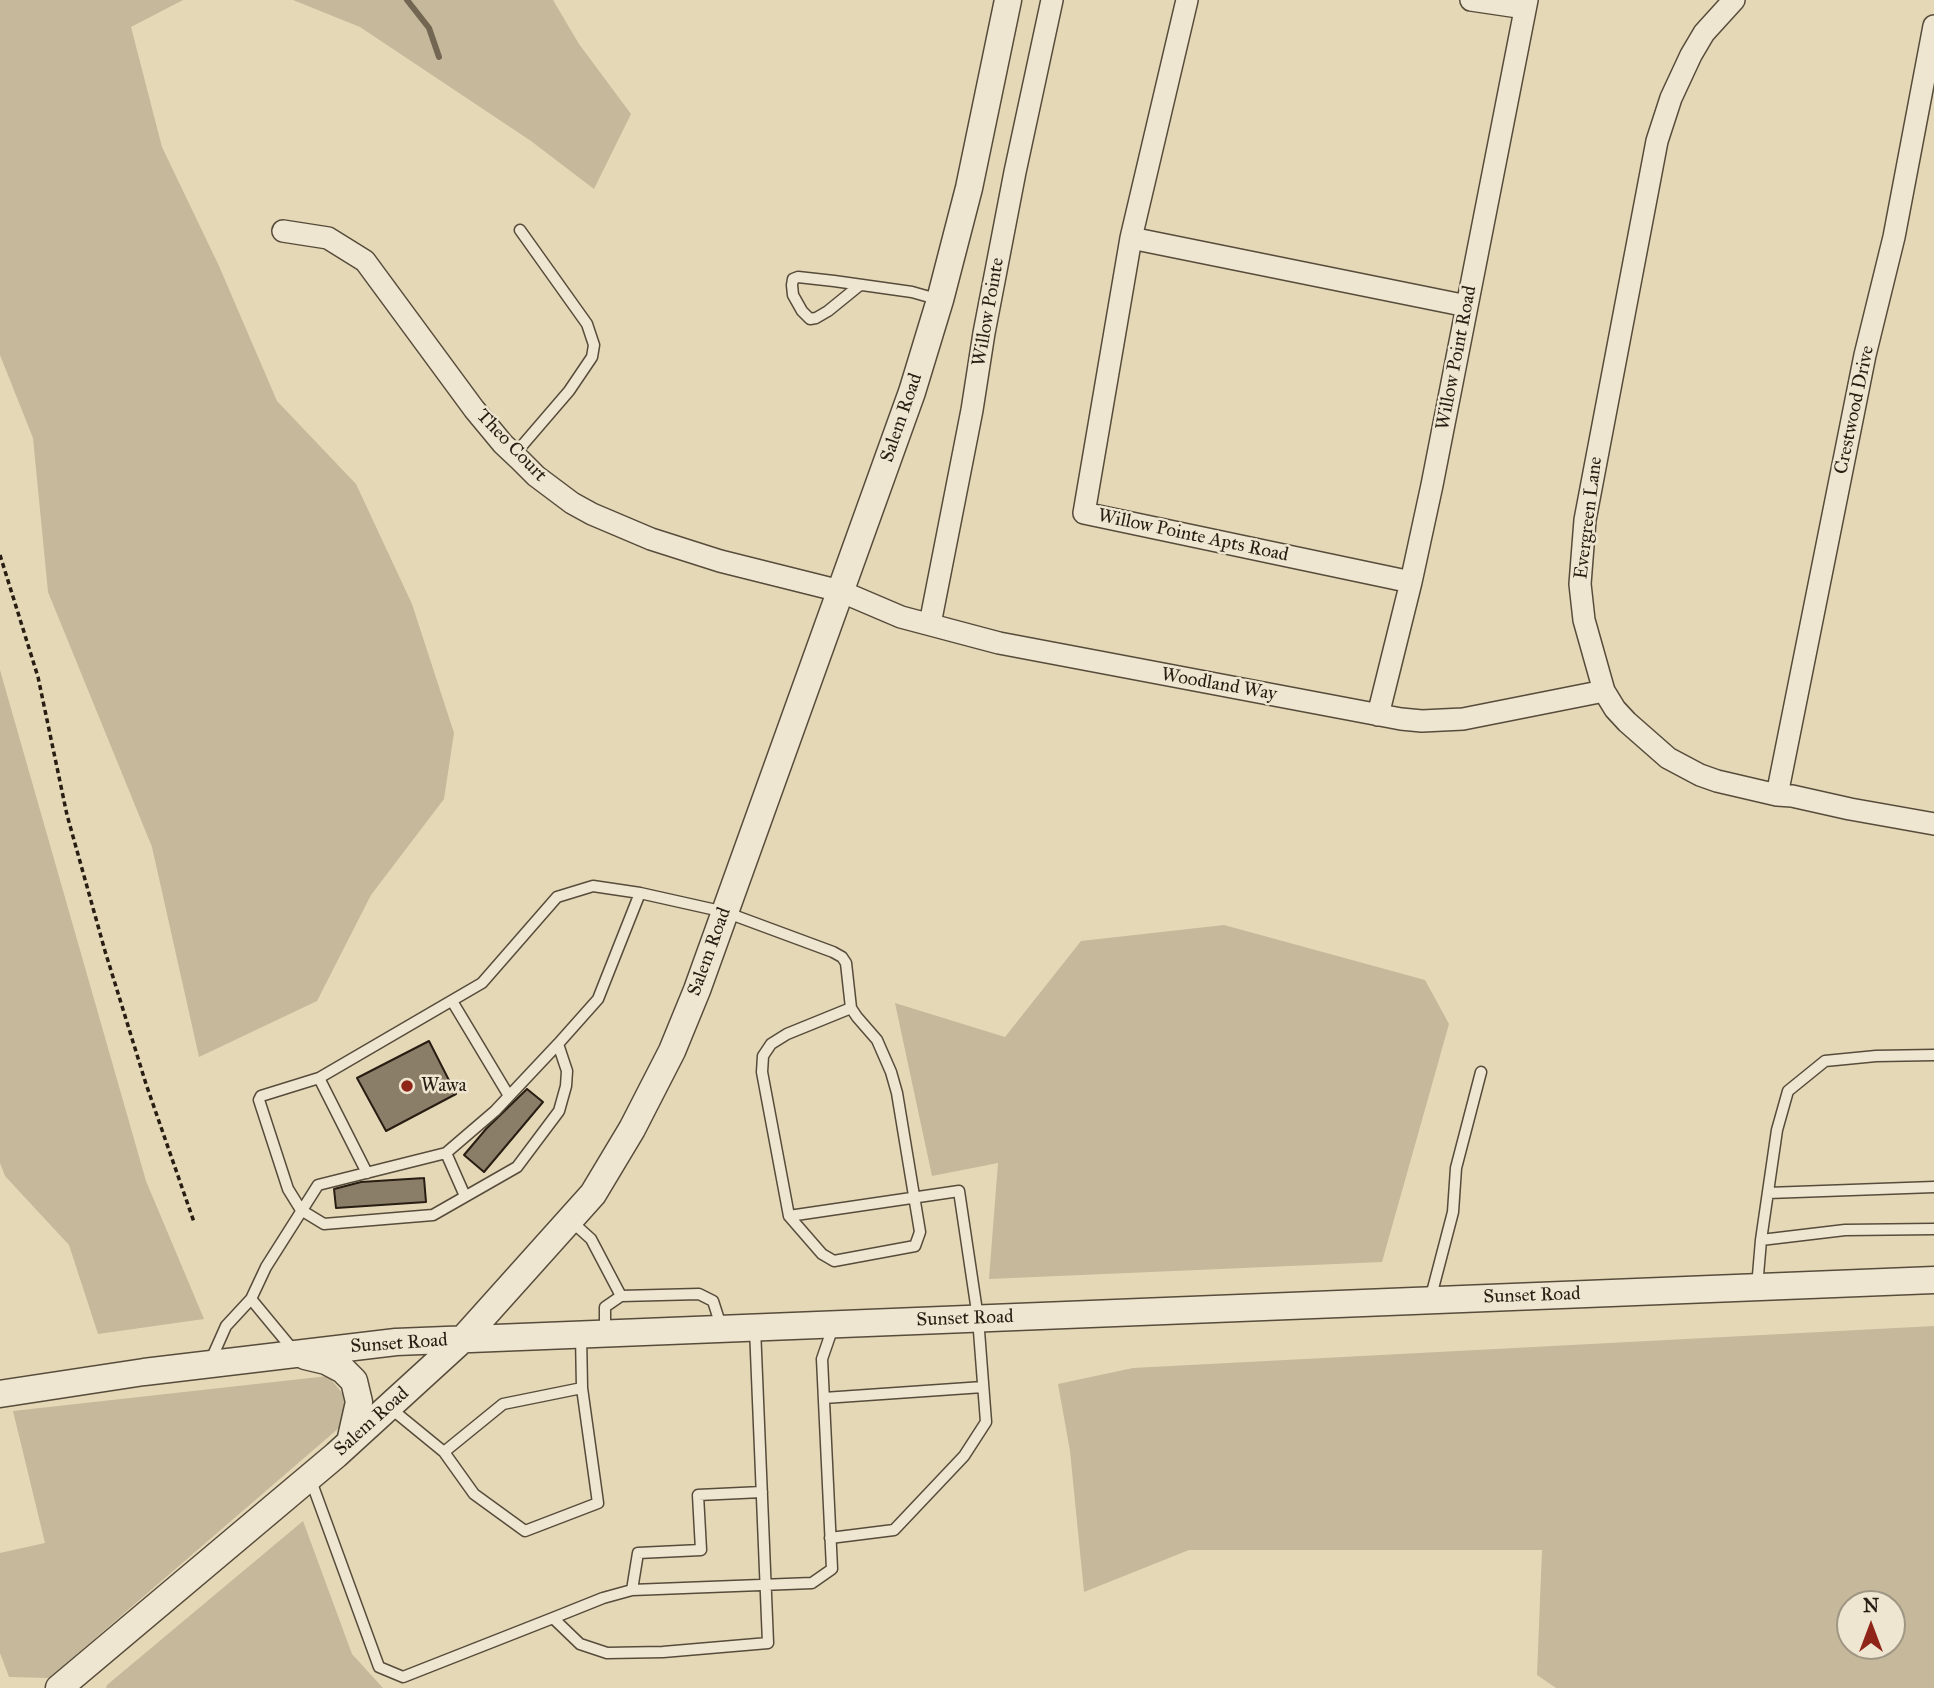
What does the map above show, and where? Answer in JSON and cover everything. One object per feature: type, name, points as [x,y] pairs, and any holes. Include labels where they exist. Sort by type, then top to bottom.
[{"type":"street","name":"Salem Road","points":[[59,1688],[310,1477],[463,1339],[571,1220],[606,1175],[664,1069],[685,1021],[898,434],[940,300],[976,161],[1008,0]]},
{"type":"street","name":"Willow Pointe","points":[[930,624],[1017,159],[1052,0]]},
{"type":"street","points":[[1187,0],[1131,238],[1467,306]]},
{"type":"street","points":[[1471,0],[1526,4]]},
{"type":"street","name":"Evergreen Lane","points":[[1729,2],[1698,44],[1681,76],[1663,119],[1652,164],[1592,476],[1582,543],[1580,584],[1584,620],[1604,691],[1627,722],[1668,758],[1700,775],[1777,795],[1934,824]]},
{"type":"street","name":"Willow Point Road","points":[[1378,715],[1411,582],[1526,4]]},
{"type":"street","name":"Crestwood Drive","points":[[1777,795],[1865,355],[1894,237],[1934,26]]},
{"type":"street","name":"Theo Court","points":[[283,231],[328,238],[365,261],[503,444],[536,476],[572,503],[622,527],[720,561],[840,591]]},
{"type":"street","name":"Willow Pointe Apts Road","points":[[1131,238],[1084,513],[1411,582]]},
{"type":"street","name":"Woodland Way","points":[[840,591],[901,617],[999,643],[1378,715],[1422,720],[1463,719],[1604,691]]},
{"type":"street","name":"Sunset Road","points":[[0,1394],[209,1363],[396,1342],[1934,1280]]},
{"type":"street","points":[[296,1354],[326,1361],[343,1370],[354,1381],[359,1402],[350,1442]]},
{"type":"lane","points":[[514,454],[569,391],[592,357],[594,345],[587,324],[520,230]]},
{"type":"lane","points":[[860,285],[828,311],[810,319],[793,295],[792,285],[793,279],[798,277],[860,285],[912,292],[940,300]]},
{"type":"lane","points":[[558,1044],[567,1071],[559,1111],[517,1167],[433,1215],[324,1223],[302,1210],[288,1189],[259,1100],[261,1096],[320,1077],[482,983],[557,897],[593,886],[640,893],[725,912],[842,957],[848,974],[851,1008],[877,1040],[897,1093],[916,1197],[920,1232],[915,1246],[834,1261],[822,1254],[789,1216],[762,1073],[763,1056],[771,1044],[787,1034],[851,1008]]},
{"type":"lane","points":[[209,1363],[226,1326],[251,1299],[266,1267],[317,1185],[446,1153],[495,1111],[558,1044],[598,999],[640,893]]},
{"type":"lane","points":[[452,1001],[509,1096]]},
{"type":"lane","points":[[1757,1287],[1777,1130],[1788,1091],[1825,1061],[1876,1056],[1934,1055]]},
{"type":"lane","points":[[1430,1300],[1453,1212],[1456,1168],[1481,1072]]},
{"type":"lane","points":[[320,1077],[367,1173]]},
{"type":"lane","points":[[446,1153],[465,1196]]},
{"type":"lane","points":[[1768,1193],[1934,1186]]},
{"type":"lane","points":[[789,1216],[959,1191],[978,1318],[986,1422],[964,1456],[894,1530],[830,1538]]},
{"type":"lane","points":[[571,1220],[591,1239],[621,1296]]},
{"type":"lane","points":[[1761,1240],[1845,1230],[1934,1229]]},
{"type":"lane","points":[[389,1407],[443,1452],[474,1494],[525,1531],[598,1503],[582,1388],[593,1334],[605,1307],[621,1296],[699,1294],[713,1301],[722,1329]]},
{"type":"lane","points":[[251,1299],[296,1354]]},
{"type":"lane","points":[[310,1477],[379,1667],[404,1678],[603,1598],[632,1590],[812,1583],[831,1569],[822,1359],[834,1324]]},
{"type":"lane","points":[[553,1618],[580,1644],[607,1653],[663,1652],[768,1643],[755,1328]]},
{"type":"lane","points":[[824,1398],[983,1387]]},
{"type":"lane","points":[[443,1452],[503,1404],[582,1388]]},
{"type":"lane","points":[[632,1590],[638,1553],[701,1550],[698,1494],[762,1492]]},
{"type":"path","points":[[0,555],[38,677],[67,815],[105,951],[146,1084],[194,1222]]},
{"type":"shaded area","points":[[0,0],[183,0],[131,27],[162,147],[219,266],[277,401],[356,484],[412,604],[454,733],[444,799],[371,895],[317,1001],[199,1057],[152,847],[48,592],[33,438],[0,355]]},
{"type":"shaded area","points":[[293,0],[553,0],[579,44],[631,114],[594,189],[531,141],[360,27]]},
{"type":"shaded area","points":[[0,670],[146,1181],[204,1319],[98,1334],[69,1245],[5,1176],[0,1163]]},
{"type":"shaded area","points":[[1224,925],[1425,980],[1449,1024],[1382,1262],[989,1279],[998,1163],[932,1176],[895,1003],[1005,1037],[1081,941]]},
{"type":"shaded area","points":[[1934,1326],[1934,1688],[1556,1688],[1537,1675],[1542,1550],[1189,1550],[1084,1592],[1070,1451],[1058,1384],[1133,1368]]},
{"type":"shaded area","points":[[328,1376],[343,1394],[347,1421],[49,1678],[9,1677],[0,1653],[0,1553],[45,1543],[13,1411]]},
{"type":"shaded area","points":[[303,1521],[352,1654],[383,1688],[106,1688],[107,1685]]},
{"type":"building","name":"Wawa","points":[[429,1041],[456,1094],[386,1131],[357,1078]]},
{"type":"building","name":"Wawa","points":[[527,1089],[543,1102],[484,1172],[464,1155]]},
{"type":"building","points":[[424,1178],[426,1202],[336,1208],[334,1189],[361,1182]]},
{"type":"waterway","points":[[407,0],[429,28],[439,57]]},
{"type":"place","name":"Wawa","points":[[407,1086]]}]
